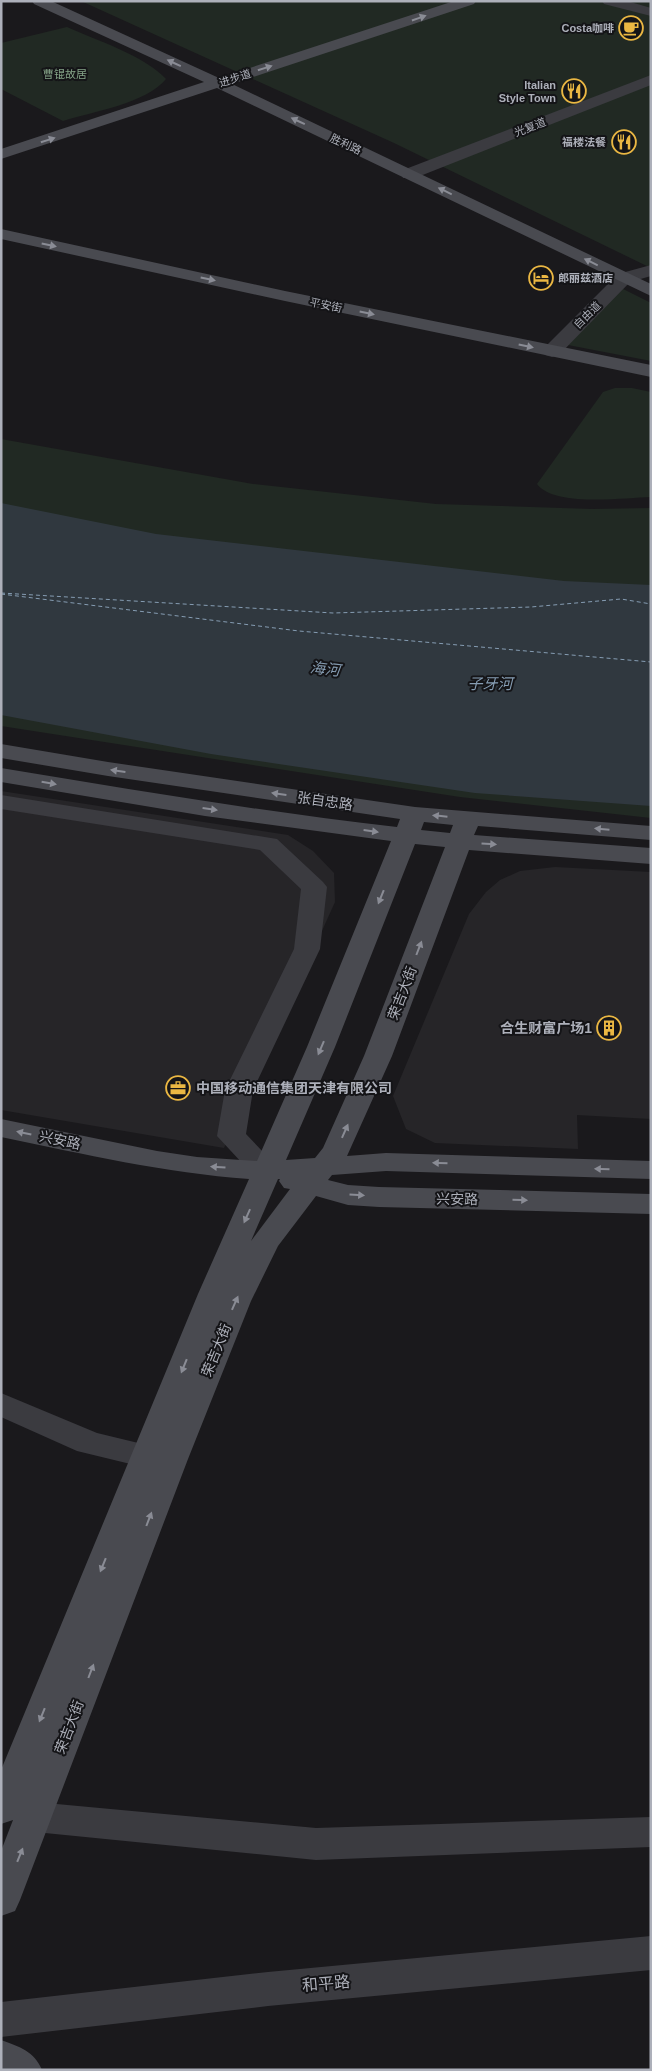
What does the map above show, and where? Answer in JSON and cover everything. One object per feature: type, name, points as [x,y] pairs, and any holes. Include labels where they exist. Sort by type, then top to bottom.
[{"type":"street","name":"胜利路","points":[[39,1],[218,83],[651,291]]},
{"type":"street","name":"进步道","points":[[1,154],[469,1]]},
{"type":"street","points":[[609,1],[651,12]]},
{"type":"street","name":"光复道","points":[[409,174],[651,80]]},
{"type":"street","name":"平安街","points":[[1,234],[295,298],[651,371]]},
{"type":"street","name":"自由道","points":[[552,351],[624,278],[651,270]]},
{"type":"street","name":"张自忠路","points":[[1,751],[411,825]]},
{"type":"street","name":"张自忠路","points":[[1,775],[184,806],[411,825],[651,856]]},
{"type":"street","points":[[1,802],[268,844],[314,887],[307,948],[239,1090],[231,1136],[266,1171]]},
{"type":"street","name":"荣吉大街","points":[[1,1900],[18,1813],[23,1764],[147,1456],[266,1171],[321,1047],[411,825]]},
{"type":"street","name":"张自忠路","points":[[464,831],[651,833]]},
{"type":"street","name":"荣吉大街","points":[[18,1813],[172,1459],[236,1301],[265,1243],[336,1150],[378,1056],[464,831]]},
{"type":"street","name":"兴安路","points":[[1,1128],[158,1160],[197,1166],[317,1176],[386,1162],[651,1170]]},
{"type":"street","name":"兴安路","points":[[317,1176],[348,1195],[651,1204]]},
{"type":"street","points":[[1,1404],[89,1444],[147,1456]]},
{"type":"street","points":[[18,1813],[316,1844],[651,1832]]},
{"type":"street","name":"和平路","points":[[1,2020],[268,1989],[651,1953]]},
{"type":"street","points":[[1,2058],[22,2070]]},
{"type":"shaded area","points":[[1,791],[288,835],[313,851],[334,873],[335,902],[224,1148],[1,1110]]},
{"type":"shaded area","points":[[555,867],[651,872],[651,1119],[577,1115],[578,1149],[435,1143],[406,1129],[393,1096],[469,914],[486,892],[500,880],[520,871]]},
{"type":"green space","points":[[81,1],[651,1],[651,268],[394,143]]},
{"type":"green space","name":"曹锟故居","points":[[67,27],[133,56],[146,63],[166,79],[146,94],[133,100],[63,121],[1,89],[1,43]]},
{"type":"green space","points":[[623,289],[651,303],[651,361],[568,345]]},
{"type":"green space","points":[[615,388],[632,388],[651,392],[651,497],[590,499],[558,496],[546,491],[537,484],[603,392]]},
{"type":"green space","name":"子牙河","points":[[1,439],[253,484],[436,504],[592,509],[651,508],[651,818],[460,797],[1,726]]},
{"type":"water","name":"子牙河","points":[[1,503],[156,534],[564,581],[651,585],[651,806],[475,793],[211,754],[1,715]]},
{"type":"ferry route","points":[[1,593],[333,613],[531,607],[621,599],[651,604]]},
{"type":"ferry route","points":[[1,594],[299,631],[651,662]]},
{"type":"place","name":"Costa咖啡","points":[[631,28]]},
{"type":"place","name":"Italian Style Town","points":[[574,91]]},
{"type":"place","name":"福楼法餐","points":[[624,142]]},
{"type":"place","name":"郎丽兹酒店","points":[[541,278]]},
{"type":"place","name":"合生财富广场1","points":[[609,1028]]},
{"type":"place","name":"中国移动通信集团天津有限公司","points":[[178,1088]]},
{"type":"water label","name":"海河","points":[[325,669]]}]
